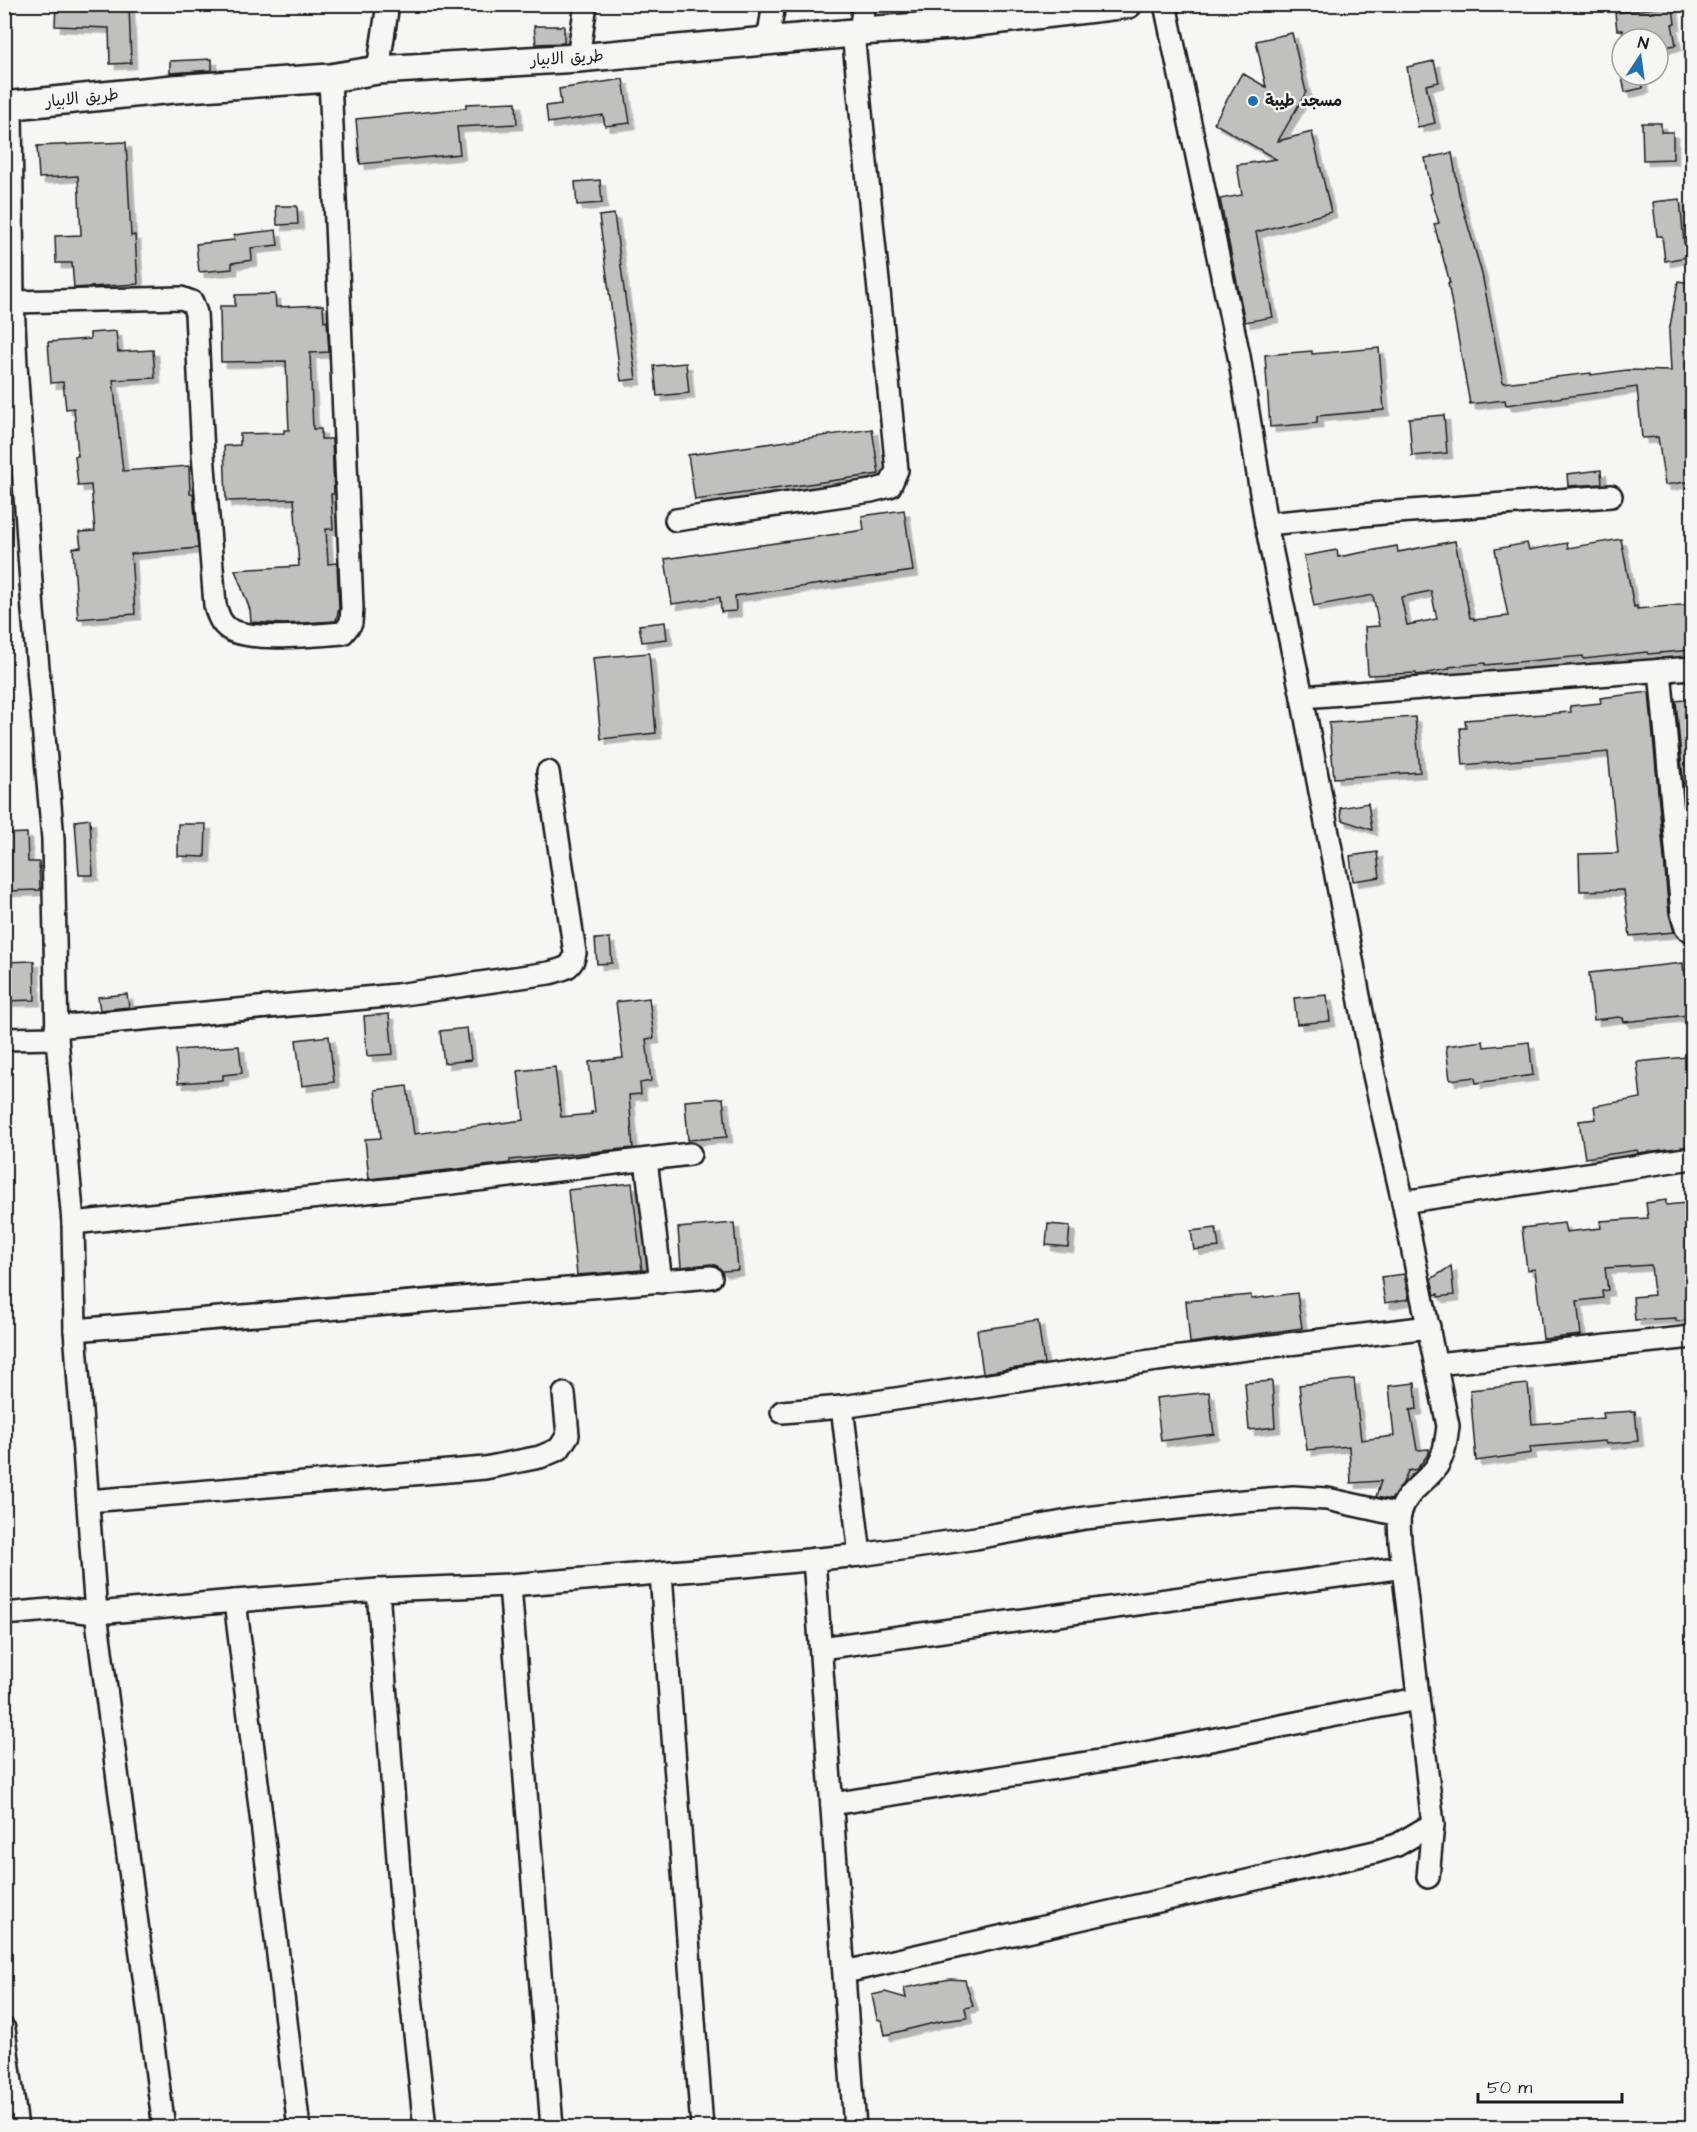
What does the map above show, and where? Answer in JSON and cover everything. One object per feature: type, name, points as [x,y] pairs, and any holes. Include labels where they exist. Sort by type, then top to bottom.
[{"type":"main road","name":"طريق الابيار","points":[[8,106],[173,89],[330,78],[378,70],[578,58],[768,40],[859,23],[1128,4]]},
{"type":"street","points":[[378,70],[388,4]]},
{"type":"street","points":[[578,58],[586,4]]},
{"type":"street","points":[[768,40],[774,4]]},
{"type":"street","points":[[1165,4],[1239,356],[1266,524],[1302,697],[1374,1075],[1403,1202],[1448,1426],[1445,1451],[1436,1468],[1407,1498],[1400,1515],[1417,1699],[1433,1824],[1428,1877]]},
{"type":"street","points":[[676,520],[872,491],[890,486],[897,470],[859,23]]},
{"type":"street","points":[[13,302],[181,298],[192,302],[196,313],[203,454],[215,605],[220,621],[230,630],[251,636],[342,633],[351,623],[352,608],[330,78]]},
{"type":"street","points":[[8,106],[13,302],[33,611],[53,839],[57,1032],[73,1223],[75,1330],[96,1613],[164,2127]]},
{"type":"street","points":[[1266,524],[1611,496]]},
{"type":"street","points":[[1302,697],[1692,668]]},
{"type":"street","points":[[1660,670],[1682,913],[1686,928],[1692,931]]},
{"type":"street","points":[[4,1039],[397,995],[549,973],[568,968],[574,962],[575,953],[548,772]]},
{"type":"street","points":[[73,1223],[452,1183],[690,1154]]},
{"type":"street","points":[[1403,1202],[1692,1158]]},
{"type":"street","points":[[646,1160],[661,1282]]},
{"type":"street","points":[[75,1330],[711,1277]]},
{"type":"street","points":[[782,1412],[842,1407],[1146,1362],[1429,1327]]},
{"type":"street","points":[[1436,1364],[1692,1336]]},
{"type":"street","points":[[88,1501],[485,1468],[540,1457],[559,1449],[568,1435],[564,1394]]},
{"type":"street","points":[[842,1407],[860,1555]]},
{"type":"street","points":[[4,1614],[61,1609],[96,1613],[378,1590],[510,1585],[661,1574],[860,1555],[976,1539],[1085,1518],[1262,1499],[1293,1497],[1327,1499],[1400,1515]]},
{"type":"street","points":[[814,1559],[855,2127]]},
{"type":"street","points":[[821,1648],[1403,1567]]},
{"type":"street","points":[[661,1574],[702,2127]]},
{"type":"street","points":[[510,1585],[552,2127]]},
{"type":"street","points":[[378,1590],[402,1912],[425,2127]]},
{"type":"street","points":[[235,1600],[299,2127]]},
{"type":"street","points":[[832,1804],[1130,1756],[1417,1699]]},
{"type":"street","points":[[845,1972],[1375,1852],[1397,1845],[1433,1824]]},
{"type":"street","points":[[4,2029],[17,2127]]},
{"type":"building","points":[[56,4],[129,4],[131,63],[110,64],[109,28],[55,26]]},
{"type":"building","points":[[1673,6],[1675,24],[1672,24],[1676,45],[1670,46],[1670,27],[1617,27],[1615,13]]},
{"type":"building","points":[[534,26],[564,26],[564,43],[536,44]]},
{"type":"building","points":[[1292,33],[1306,92],[1278,141],[1312,132],[1331,212],[1256,232],[1273,317],[1245,322],[1220,199],[1242,195],[1237,165],[1276,159],[1214,123],[1242,73],[1266,87],[1256,41]]},
{"type":"building","points":[[212,59],[212,70],[170,73],[170,61]]},
{"type":"building","points":[[1434,61],[1439,82],[1426,85],[1435,123],[1418,127],[1407,67]]},
{"type":"building","points":[[623,79],[630,123],[605,126],[603,115],[548,123],[546,106],[561,104],[559,89]]},
{"type":"building","points":[[1624,87],[1643,87],[1643,88],[1625,92]]},
{"type":"building","points":[[516,102],[517,124],[457,127],[460,154],[360,164],[356,119],[466,108],[466,104]]},
{"type":"building","points":[[1642,123],[1661,123],[1661,132],[1673,132],[1673,159],[1643,160]]},
{"type":"building","points":[[126,142],[131,236],[135,235],[138,284],[74,288],[72,263],[56,263],[55,236],[81,235],[78,176],[39,178],[37,146]]},
{"type":"building","points":[[1452,153],[1459,194],[1482,274],[1503,383],[1627,370],[1671,371],[1669,332],[1678,281],[1692,283],[1692,456],[1688,457],[1692,481],[1665,485],[1658,437],[1642,438],[1637,387],[1506,405],[1505,400],[1470,404],[1448,283],[1450,283],[1434,224],[1439,223],[1430,194],[1432,193],[1425,158]]},
{"type":"building","points":[[600,180],[602,203],[577,205],[575,182]]},
{"type":"building","points":[[1680,199],[1684,243],[1692,242],[1692,256],[1665,261],[1662,236],[1657,236],[1653,202]]},
{"type":"building","points":[[276,206],[297,206],[298,224],[277,225]]},
{"type":"building","points":[[614,214],[636,379],[621,381],[599,216]]},
{"type":"building","points":[[276,230],[278,245],[251,248],[252,260],[232,263],[232,269],[199,272],[196,244],[234,240],[234,235]]},
{"type":"building","points":[[275,294],[276,307],[323,305],[324,322],[327,321],[329,352],[310,353],[313,429],[321,429],[321,439],[332,439],[333,529],[326,529],[328,564],[337,563],[339,608],[336,621],[284,624],[251,622],[250,610],[235,570],[299,566],[294,499],[226,501],[224,446],[240,445],[240,434],[284,433],[284,430],[289,430],[286,361],[221,362],[220,306],[235,306],[235,295]]},
{"type":"building","points":[[116,331],[118,352],[153,350],[155,378],[113,380],[123,471],[189,466],[190,494],[193,494],[198,548],[131,554],[135,614],[78,619],[73,548],[81,547],[79,532],[95,531],[91,485],[78,486],[74,408],[66,409],[63,382],[51,383],[48,342],[90,339],[90,333]]},
{"type":"building","points":[[1379,348],[1384,410],[1317,416],[1317,423],[1270,427],[1265,355],[1312,351],[1312,354]]},
{"type":"building","points":[[686,363],[689,393],[657,396],[654,366]]},
{"type":"building","points":[[1444,415],[1447,453],[1412,456],[1409,418]]},
{"type":"building","points":[[872,429],[879,474],[695,500],[688,455]]},
{"type":"building","points":[[1601,470],[1602,484],[1568,486],[1567,474]]},
{"type":"building","points":[[904,510],[913,571],[735,596],[736,611],[721,612],[720,597],[672,604],[665,559],[864,530],[862,516]]},
{"type":"building","points":[[1621,539],[1634,607],[1637,606],[1637,609],[1692,604],[1692,650],[1584,659],[1583,656],[1485,665],[1485,663],[1449,667],[1449,669],[1417,675],[1416,673],[1368,675],[1365,627],[1379,626],[1373,595],[1314,606],[1304,556],[1337,550],[1338,557],[1397,546],[1398,552],[1455,541],[1470,618],[1474,620],[1508,616],[1495,549],[1527,543],[1529,550],[1567,543],[1568,548]],"holes":[[[1431,591],[1437,619],[1407,625],[1401,597]]]},
{"type":"building","points":[[665,622],[667,639],[642,642],[639,625]]},
{"type":"building","points":[[649,653],[656,733],[601,739],[593,658]]},
{"type":"building","points":[[1649,692],[1669,914],[1674,932],[1630,936],[1624,890],[1580,891],[1579,854],[1618,853],[1608,752],[1463,765],[1460,728],[1466,728],[1465,720],[1571,712],[1570,706],[1601,703],[1600,698]]},
{"type":"building","points":[[1692,699],[1692,825],[1687,825],[1676,701]]},
{"type":"building","points":[[1415,717],[1420,772],[1334,778],[1329,723]]},
{"type":"building","points":[[1368,803],[1372,830],[1342,820],[1340,808]]},
{"type":"building","points":[[90,819],[93,875],[79,875],[75,821]]},
{"type":"building","points":[[178,824],[206,824],[205,857],[178,856]]},
{"type":"building","points":[[27,833],[28,862],[39,862],[40,890],[6,891],[4,834]]},
{"type":"building","points":[[1377,852],[1380,877],[1353,881],[1350,856]]},
{"type":"building","points":[[610,938],[612,963],[597,964],[595,939]]},
{"type":"building","points":[[34,961],[35,1000],[4,1001],[4,962]]},
{"type":"building","points":[[1683,963],[1684,976],[1692,975],[1692,1008],[1688,1008],[1688,1015],[1624,1022],[1623,1018],[1619,1017],[1594,1020],[1589,973]]},
{"type":"building","points":[[127,994],[129,1007],[100,1010],[98,997]]},
{"type":"building","points":[[1327,995],[1330,1021],[1297,1024],[1294,998]]},
{"type":"building","points":[[649,998],[654,1038],[646,1039],[651,1081],[640,1083],[641,1094],[629,1095],[633,1148],[510,1160],[510,1163],[369,1179],[365,1139],[381,1138],[375,1090],[407,1086],[414,1134],[524,1120],[518,1071],[555,1067],[561,1117],[592,1114],[591,1112],[595,1112],[589,1062],[623,1058],[616,1002]]},
{"type":"building","points":[[389,1014],[393,1054],[367,1056],[364,1016]]},
{"type":"building","points":[[467,1028],[471,1060],[444,1063],[440,1031]]},
{"type":"building","points":[[329,1036],[334,1082],[302,1086],[296,1040]]},
{"type":"building","points":[[1483,1041],[1484,1047],[1529,1042],[1533,1075],[1476,1083],[1475,1077],[1450,1080],[1446,1046]]},
{"type":"building","points":[[239,1046],[242,1073],[223,1075],[223,1080],[178,1083],[176,1050]]},
{"type":"building","points":[[1686,1057],[1687,1066],[1692,1065],[1692,1146],[1638,1153],[1637,1150],[1585,1158],[1579,1121],[1596,1119],[1594,1106],[1641,1098],[1637,1062]]},
{"type":"building","points":[[723,1098],[727,1137],[688,1140],[685,1101]]},
{"type":"building","points":[[632,1183],[642,1270],[577,1275],[568,1190]]},
{"type":"building","points":[[1666,1200],[1666,1205],[1687,1203],[1692,1259],[1686,1260],[1689,1298],[1692,1297],[1692,1320],[1676,1321],[1676,1318],[1635,1320],[1633,1297],[1654,1295],[1651,1265],[1605,1268],[1608,1290],[1602,1291],[1603,1298],[1577,1301],[1581,1335],[1543,1339],[1535,1269],[1527,1270],[1522,1228],[1564,1223],[1566,1232],[1601,1228],[1600,1221],[1648,1218],[1646,1203]]},
{"type":"building","points":[[734,1223],[738,1270],[722,1271],[711,1264],[681,1267],[678,1228]]},
{"type":"building","points":[[1048,1224],[1070,1226],[1068,1247],[1046,1245]]},
{"type":"building","points":[[1216,1228],[1219,1247],[1194,1250],[1191,1231]]},
{"type":"building","points":[[1451,1266],[1454,1295],[1438,1297],[1438,1294],[1435,1295],[1431,1279]]},
{"type":"building","points":[[1404,1274],[1409,1299],[1385,1303],[1381,1277]]},
{"type":"building","points":[[1297,1293],[1302,1328],[1190,1343],[1186,1301],[1251,1295],[1251,1299]]},
{"type":"building","points":[[1038,1321],[1044,1364],[983,1373],[977,1330]]},
{"type":"building","points":[[1354,1379],[1361,1440],[1394,1436],[1389,1386],[1415,1383],[1417,1409],[1410,1410],[1417,1450],[1429,1449],[1429,1453],[1417,1469],[1408,1471],[1391,1500],[1376,1497],[1381,1481],[1351,1483],[1349,1446],[1307,1450],[1299,1385]]},
{"type":"building","points":[[1272,1381],[1275,1427],[1249,1430],[1245,1383]]},
{"type":"building","points":[[1528,1384],[1532,1424],[1604,1418],[1603,1413],[1635,1411],[1638,1441],[1606,1444],[1605,1441],[1530,1447],[1531,1453],[1476,1461],[1470,1390]]},
{"type":"building","points":[[1209,1392],[1214,1434],[1161,1441],[1156,1398]]},
{"type":"building","points":[[950,1979],[965,1980],[973,2006],[965,2008],[967,2018],[942,2021],[885,2035],[882,2021],[877,2019],[872,1995],[885,1992],[906,1998],[904,1988]]},
{"type":"place","name":"مسجد طيبة","points":[[1253,101]]}]
